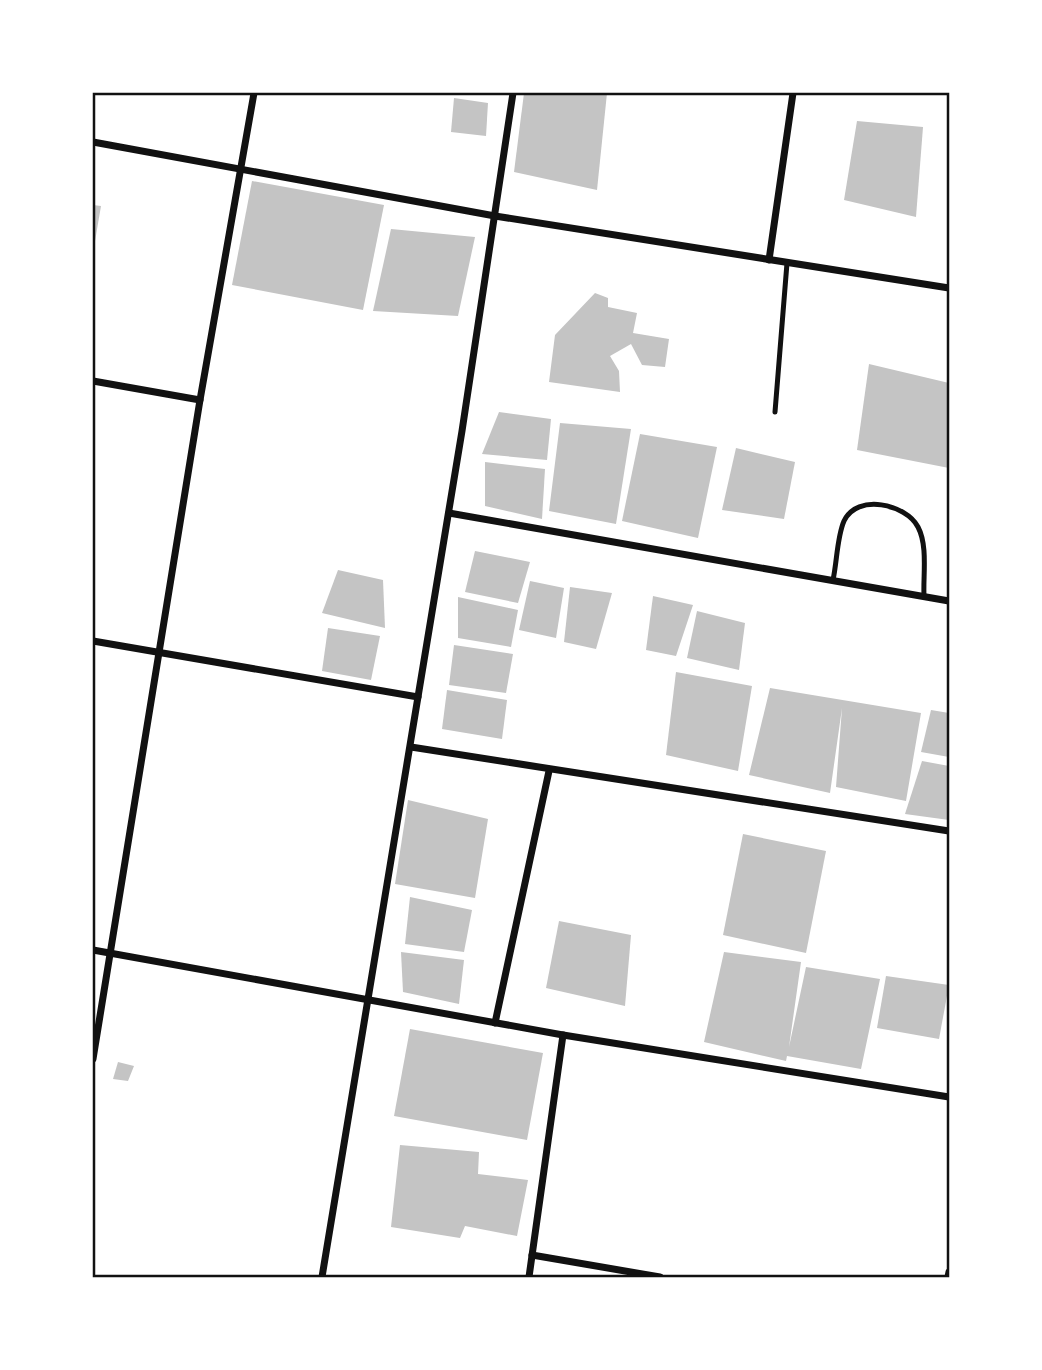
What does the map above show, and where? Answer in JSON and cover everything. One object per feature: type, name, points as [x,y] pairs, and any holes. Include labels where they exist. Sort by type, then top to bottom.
[{"type":"street","points":[[93,1059],[200,400],[254,93]]},
{"type":"street","points":[[322,1277],[449,513],[513,93]]},
{"type":"street","points":[[769,260],[793,93]]},
{"type":"street","points":[[93,142],[495,216],[949,288]]},
{"type":"street","points":[[93,381],[200,400]]},
{"type":"street","points":[[449,513],[949,601]]},
{"type":"street","points":[[93,642],[418,697]]},
{"type":"street","points":[[411,747],[549,771],[949,831]]},
{"type":"street","points":[[495,1023],[549,771]]},
{"type":"street","points":[[93,950],[563,1035],[949,1097]]},
{"type":"street","points":[[529,1277],[563,1035]]},
{"type":"street","points":[[533,1255],[660,1277]]},
{"type":"lane","points":[[775,412],[787,263]]},
{"type":"lane","points":[[833,580],[845,520],[854,509],[867,504],[883,505],[906,514],[917,525],[923,542],[924,596]]},
{"type":"building","points":[[524,93],[607,93],[597,190],[514,172]]},
{"type":"building","points":[[454,98],[488,103],[486,136],[451,132]]},
{"type":"building","points":[[857,121],[923,127],[916,217],[844,200]]},
{"type":"building","points":[[252,181],[384,205],[363,310],[232,285]]},
{"type":"building","points":[[93,205],[101,206],[94,247],[93,247]]},
{"type":"building","points":[[391,229],[475,237],[458,316],[373,311]]},
{"type":"building","points":[[595,293],[608,298],[608,307],[637,313],[633,333],[669,339],[665,367],[642,365],[631,344],[610,356],[619,371],[620,392],[549,382],[555,335]]},
{"type":"building","points":[[869,364],[949,383],[949,468],[857,450]]},
{"type":"building","points":[[499,412],[551,419],[547,460],[482,454]]},
{"type":"building","points":[[560,423],[631,429],[616,524],[549,511]]},
{"type":"building","points":[[640,434],[717,447],[698,538],[622,521]]},
{"type":"building","points":[[736,448],[795,462],[784,519],[722,510]]},
{"type":"building","points":[[485,462],[545,469],[542,519],[485,506]]},
{"type":"building","points":[[475,551],[530,562],[518,603],[465,592]]},
{"type":"building","points":[[338,570],[383,580],[385,628],[322,613]]},
{"type":"building","points":[[530,581],[564,588],[556,638],[519,630]]},
{"type":"building","points":[[570,587],[612,593],[596,649],[564,642]]},
{"type":"building","points":[[653,596],[693,605],[676,656],[646,650]]},
{"type":"building","points":[[458,597],[518,610],[511,647],[458,638]]},
{"type":"building","points":[[697,611],[745,623],[739,670],[687,658]]},
{"type":"building","points":[[328,628],[380,636],[371,680],[322,671]]},
{"type":"building","points":[[454,645],[513,654],[506,693],[449,685]]},
{"type":"building","points":[[676,672],[752,686],[738,771],[666,755]]},
{"type":"building","points":[[770,688],[921,713],[906,801],[836,787],[842,708],[830,793],[749,775]]},
{"type":"building","points":[[447,690],[507,700],[502,739],[442,729]]},
{"type":"building","points":[[931,710],[949,713],[949,757],[921,752]]},
{"type":"building","points":[[922,761],[949,766],[949,820],[905,814]]},
{"type":"building","points":[[408,800],[488,819],[475,898],[395,884]]},
{"type":"building","points":[[743,834],[826,851],[806,953],[723,935]]},
{"type":"building","points":[[410,897],[472,910],[464,952],[405,944]]},
{"type":"building","points":[[559,921],[631,935],[625,1006],[546,988]]},
{"type":"building","points":[[401,952],[464,960],[459,1004],[403,992]]},
{"type":"building","points":[[724,952],[801,962],[789,1047],[806,967],[880,979],[861,1069],[787,1056],[786,1061],[704,1042]]},
{"type":"building","points":[[886,976],[949,985],[939,1039],[877,1028]]},
{"type":"building","points":[[410,1029],[543,1053],[527,1140],[394,1116]]},
{"type":"building","points":[[118,1062],[134,1066],[128,1081],[113,1079]]},
{"type":"building","points":[[400,1145],[479,1152],[478,1174],[528,1180],[517,1236],[465,1226],[460,1238],[391,1227]]}]
